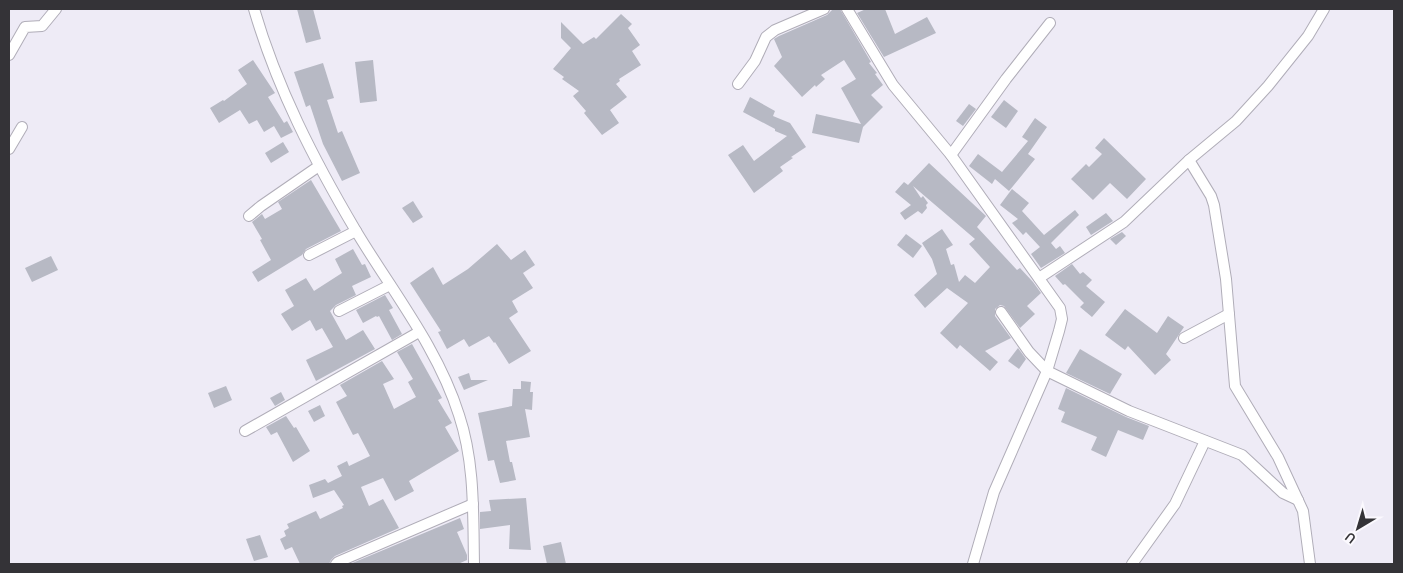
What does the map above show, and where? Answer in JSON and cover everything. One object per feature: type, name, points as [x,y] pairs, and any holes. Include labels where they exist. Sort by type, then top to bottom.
[{"type":"street","points":[[9,55],[25,27],[42,26],[56,9]]},
{"type":"street","points":[[254,9],[292,115],[356,231],[420,332],[444,375],[462,422],[471,472],[474,564]]},
{"type":"street","points":[[738,84],[755,61],[766,37],[775,30],[824,9]]},
{"type":"street","points":[[847,9],[893,85],[951,155],[1062,313],[1059,331],[1047,371],[994,492],[973,564]]},
{"type":"street","points":[[1039,278],[1124,222],[1189,160],[1236,121],[1268,86],[1308,36],[1324,9]]},
{"type":"street","points":[[951,155],[1006,79],[1050,23]]},
{"type":"street","points":[[9,149],[22,127]]},
{"type":"street","points":[[1189,160],[1208,190],[1214,205],[1226,279],[1236,386],[1278,457],[1298,500],[1304,516],[1310,564]]},
{"type":"street","points":[[249,216],[319,166]]},
{"type":"street","points":[[309,255],[356,231]]},
{"type":"street","points":[[339,311],[390,285]]},
{"type":"street","points":[[1001,312],[1031,354],[1047,371],[1129,411],[1242,455],[1283,493],[1298,500]]},
{"type":"street","points":[[1184,338],[1229,314]]},
{"type":"street","points":[[245,431],[420,332]]},
{"type":"street","points":[[1132,564],[1175,504],[1205,441]]},
{"type":"street","points":[[336,564],[473,504]]},
{"type":"building","points":[[297,9],[313,9],[321,39],[306,43]]},
{"type":"building","points":[[833,9],[840,9],[871,62],[869,63],[877,73],[875,74],[883,85],[871,95],[883,107],[863,127],[859,143],[812,133],[816,114],[861,124],[841,88],[856,79],[844,60],[821,75],[825,79],[802,97],[774,66],[782,57],[774,39],[827,15]]},
{"type":"building","points":[[866,9],[885,9],[895,34],[927,17],[936,33],[884,57],[857,13]]},
{"type":"building","points":[[621,14],[632,24],[628,28],[640,45],[632,51],[641,65],[619,79],[620,81],[616,84],[627,97],[610,110],[619,123],[602,135],[573,96],[579,91],[562,79],[564,77],[553,69],[571,48],[561,38],[561,22],[583,44],[594,37],[596,39]]},
{"type":"building","points":[[253,60],[275,93],[268,97],[284,123],[287,121],[293,132],[281,138],[274,126],[264,132],[257,120],[249,124],[240,110],[219,123],[210,108],[224,101],[247,84],[238,70]]},
{"type":"building","points":[[373,60],[377,101],[360,103],[355,62]]},
{"type":"building","points":[[323,63],[334,98],[327,100],[338,133],[342,131],[360,173],[342,181],[323,144],[310,105],[306,107],[294,72]]},
{"type":"building","points":[[750,97],[775,111],[773,116],[790,123],[806,147],[780,167],[783,171],[754,193],[728,155],[743,145],[754,161],[787,136],[743,112]]},
{"type":"building","points":[[1004,100],[1018,111],[1006,128],[991,117]]},
{"type":"building","points":[[969,104],[976,109],[963,126],[956,121]]},
{"type":"building","points":[[1035,118],[1047,127],[1028,154],[1035,159],[1009,191],[995,179],[992,184],[969,166],[978,154],[1002,172],[1028,141],[1022,137]]},
{"type":"building","points":[[1104,138],[1146,179],[1127,199],[1110,183],[1093,200],[1071,179],[1086,164],[1089,167],[1102,154],[1095,148]]},
{"type":"building","points":[[283,142],[289,152],[271,163],[265,153]]},
{"type":"building","points":[[929,163],[986,216],[977,227],[1017,270],[1020,268],[1041,293],[1027,306],[1035,314],[1020,328],[1004,306],[1000,305],[995,309],[995,316],[1011,338],[985,351],[998,362],[990,371],[960,345],[957,349],[940,333],[968,303],[947,288],[925,308],[914,295],[937,274],[932,259],[922,243],[942,229],[953,245],[946,249],[951,265],[954,264],[959,282],[965,275],[975,283],[990,267],[969,244],[975,239],[913,186],[921,198],[923,196],[928,203],[926,205],[927,208],[922,214],[918,211],[905,220],[900,213],[911,205],[895,192],[904,182],[908,185]]},
{"type":"building","points":[[311,180],[341,231],[306,249],[302,255],[258,282],[252,272],[271,260],[252,222],[262,214],[265,219],[282,209],[278,202]]},
{"type":"building","points":[[1012,189],[1029,203],[1022,211],[1044,235],[1075,210],[1079,215],[1051,243],[1056,249],[1060,246],[1065,253],[1041,268],[1031,254],[1040,247],[1026,232],[1023,235],[1012,223],[1018,219],[1000,205]]},
{"type":"building","points":[[413,201],[423,217],[413,223],[402,208]]},
{"type":"building","points":[[1106,213],[1113,221],[1091,235],[1086,227]]},
{"type":"building","points":[[1122,232],[1126,236],[1116,245],[1110,239]]},
{"type":"building","points":[[906,234],[922,246],[913,258],[897,245]]},
{"type":"building","points":[[497,244],[511,260],[525,250],[535,265],[523,273],[533,288],[512,301],[518,312],[509,318],[531,351],[509,364],[489,336],[469,347],[464,339],[447,349],[438,332],[441,331],[410,283],[433,267],[443,285],[468,269]]},
{"type":"building","points":[[353,249],[362,265],[365,264],[371,277],[352,286],[356,295],[336,305],[330,311],[346,340],[363,330],[375,349],[316,381],[306,360],[333,347],[322,328],[316,331],[310,320],[292,331],[281,314],[294,306],[285,290],[306,278],[314,291],[342,273],[335,259]]},
{"type":"building","points":[[51,256],[58,270],[32,282],[25,268]]},
{"type":"building","points":[[1072,264],[1080,274],[1083,272],[1092,280],[1086,286],[1105,302],[1092,317],[1080,307],[1084,303],[1055,276]]},
{"type":"building","points":[[385,295],[393,308],[389,310],[402,334],[392,340],[379,316],[363,323],[356,310]]},
{"type":"building","points":[[1125,309],[1157,333],[1168,316],[1184,327],[1166,354],[1171,360],[1155,375],[1128,346],[1125,350],[1105,335]]},
{"type":"building","points":[[412,344],[442,398],[438,400],[452,423],[445,427],[459,451],[409,481],[414,491],[395,501],[383,478],[361,487],[369,506],[383,499],[399,528],[335,556],[329,564],[300,564],[292,547],[285,550],[280,539],[286,536],[284,531],[289,528],[287,524],[316,511],[320,519],[343,508],[342,506],[344,505],[334,490],[313,498],[309,485],[325,479],[328,483],[342,476],[337,466],[347,461],[349,466],[370,456],[358,433],[353,435],[336,402],[347,396],[340,385],[382,361],[394,379],[383,384],[394,409],[416,397],[408,382],[413,379],[397,352]]},
{"type":"building","points":[[1018,348],[1026,359],[1019,369],[1008,361]]},
{"type":"building","points":[[1080,349],[1122,374],[1110,394],[1066,373]]},
{"type":"building","points":[[469,373],[471,380],[488,380],[464,390],[458,377]]},
{"type":"building","points":[[521,381],[531,382],[530,392],[533,392],[532,410],[525,409],[530,437],[506,441],[516,480],[500,483],[494,460],[488,461],[478,413],[512,406],[513,389],[521,389]]},
{"type":"building","points":[[226,386],[232,400],[214,408],[208,393]]},
{"type":"building","points":[[1066,388],[1149,426],[1143,440],[1118,430],[1106,457],[1091,450],[1097,437],[1061,422],[1065,412],[1058,409]]},
{"type":"building","points":[[281,392],[285,400],[275,406],[270,398]]},
{"type":"building","points":[[320,405],[325,416],[314,422],[308,411]]},
{"type":"building","points":[[286,416],[294,428],[296,427],[310,451],[293,462],[277,432],[271,435],[266,427]]},
{"type":"building","points":[[526,498],[531,550],[509,549],[510,525],[480,529],[480,512],[491,511],[489,500]]},
{"type":"building","points":[[460,518],[464,529],[457,532],[467,555],[467,560],[458,564],[350,564]]},
{"type":"building","points":[[260,535],[268,557],[254,561],[246,539]]},
{"type":"building","points":[[561,542],[566,564],[547,564],[543,546]]}]
